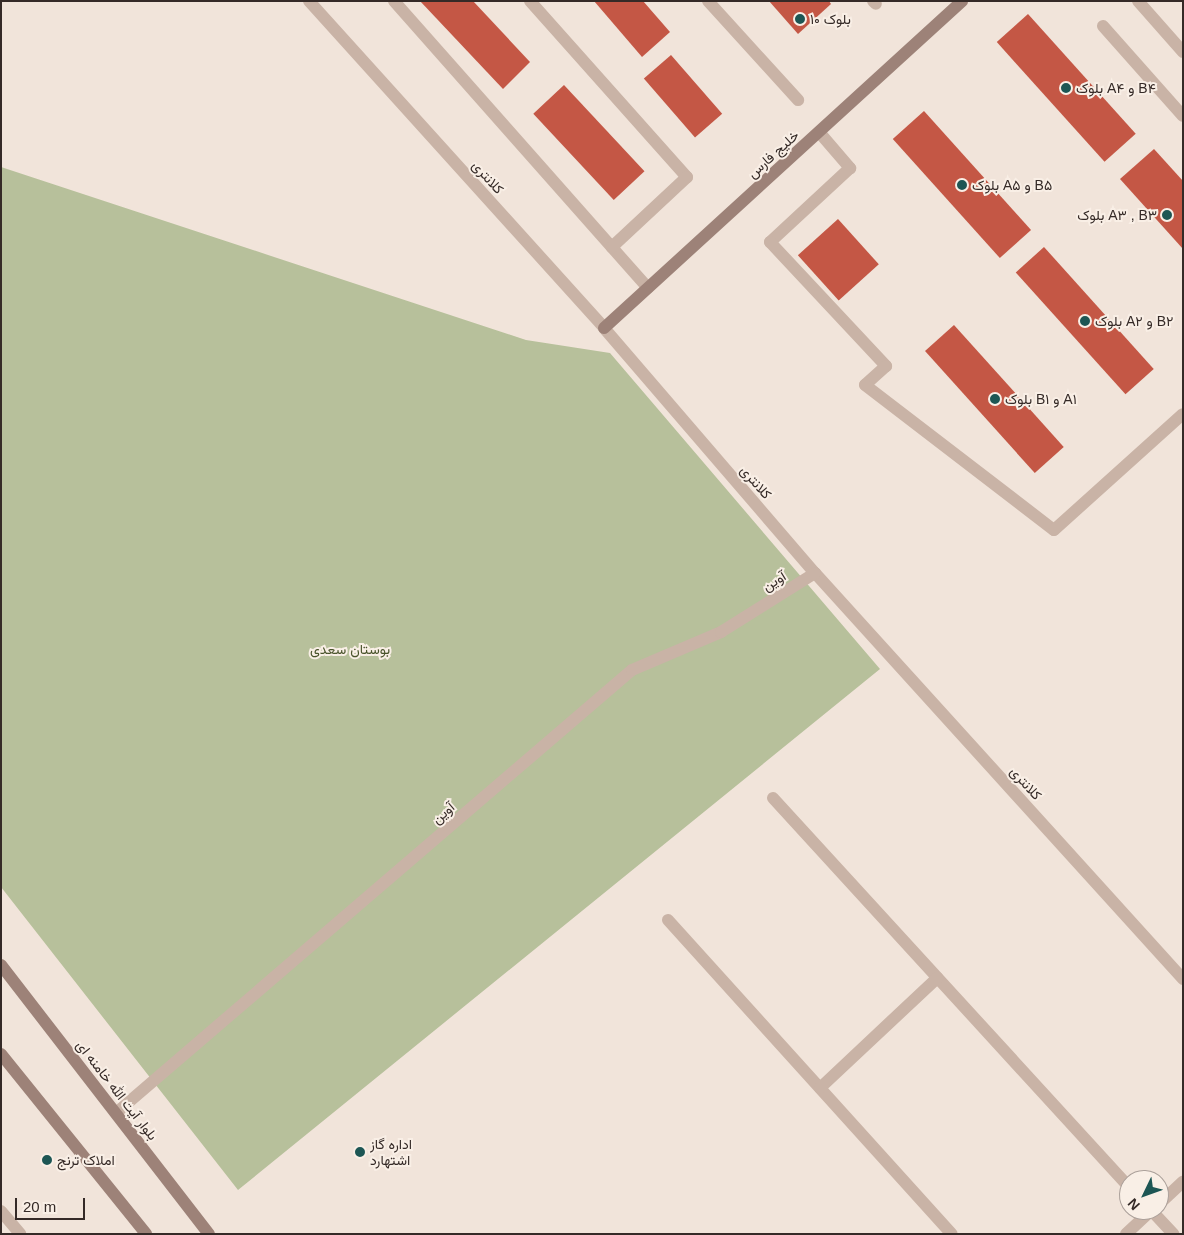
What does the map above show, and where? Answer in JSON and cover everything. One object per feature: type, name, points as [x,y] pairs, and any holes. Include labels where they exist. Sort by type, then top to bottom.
[{"type":"main road","name":"خلیج فارس","points":[[604,328],[962,1]]},
{"type":"main road","name":"بلوار آیت الله خامنه ای","points":[[1,965],[209,1234]]},
{"type":"main road","points":[[1,1054],[146,1234]]},
{"type":"street","name":"کلانتری","points":[[309,1],[604,328],[815,573],[1183,979]]},
{"type":"street","points":[[394,1],[648,288]]},
{"type":"street","points":[[530,1],[687,177],[612,247]]},
{"type":"street","points":[[708,1],[798,100]]},
{"type":"street","points":[[1138,1],[1183,52]]},
{"type":"street","points":[[1103,26],[1183,116]]},
{"type":"street","points":[[819,132],[850,168],[770,242],[886,366],[865,385],[1054,530],[1183,414]]},
{"type":"street","name":"آوین","points":[[116,1113],[632,670],[721,632],[815,573]]},
{"type":"street","points":[[773,798],[1119,1175]]},
{"type":"street","points":[[668,920],[952,1234]]},
{"type":"street","points":[[820,1088],[937,978]]},
{"type":"street","points":[[1169,1195],[1183,1182]]},
{"type":"street","points":[[1,1211],[20,1234]]},
{"type":"street","points":[[1126,1234],[1141,1220]]},
{"type":"street","points":[[1161,1220],[1172,1234]]},
{"type":"green space","name":"بوستان سعدی","points":[[1,167],[526,340],[610,353],[880,669],[238,1190],[1,887]]},
{"type":"building","points":[[420,1],[473,1],[530,62],[503,89]]},
{"type":"building","points":[[594,1],[643,1],[670,32],[642,57]]},
{"type":"building","name":"بلوک ۱۰","points":[[769,1],[829,1],[831,4],[798,34]]},
{"type":"building","name":"بلوک A۴ و B۴","points":[[1028,14],[1136,134],[1105,162],[997,42]]},
{"type":"building","points":[[671,55],[722,114],[695,137],[644,79]]},
{"type":"building","points":[[564,85],[644,171],[614,200],[533,114]]},
{"type":"building","name":"بلوک A۵ و B۵","points":[[924,111],[1031,230],[1000,258],[893,139]]},
{"type":"building","name":"بلوک A۳ , B۳","points":[[1154,149],[1183,181],[1183,249],[1120,179]]},
{"type":"building","points":[[838,219],[879,264],[839,300],[798,255]]},
{"type":"building","name":"بلوک A۲ و B۲","points":[[1044,247],[1154,369],[1125,394],[1016,272]]},
{"type":"building","name":"بلوک B۱ و A۱","points":[[954,325],[1064,447],[1035,473],[925,351]]},
{"type":"place","name":"بلوک ۱۰","points":[[800,19]]},
{"type":"place","name":"بلوک A۴ و B۴","points":[[1066,88]]},
{"type":"place","name":"بلوک A۵ و B۵","points":[[962,185]]},
{"type":"place","name":"بلوک A۳ , B۳","points":[[1167,215]]},
{"type":"place","name":"بلوک A۲ و B۲","points":[[1085,321]]},
{"type":"place","name":"بلوک B۱ و A۱","points":[[995,399]]},
{"type":"place","name":"اداره گاز اشتهارد","points":[[360,1152]]},
{"type":"place","name":"املاک ترنج","points":[[47,1160]]}]
